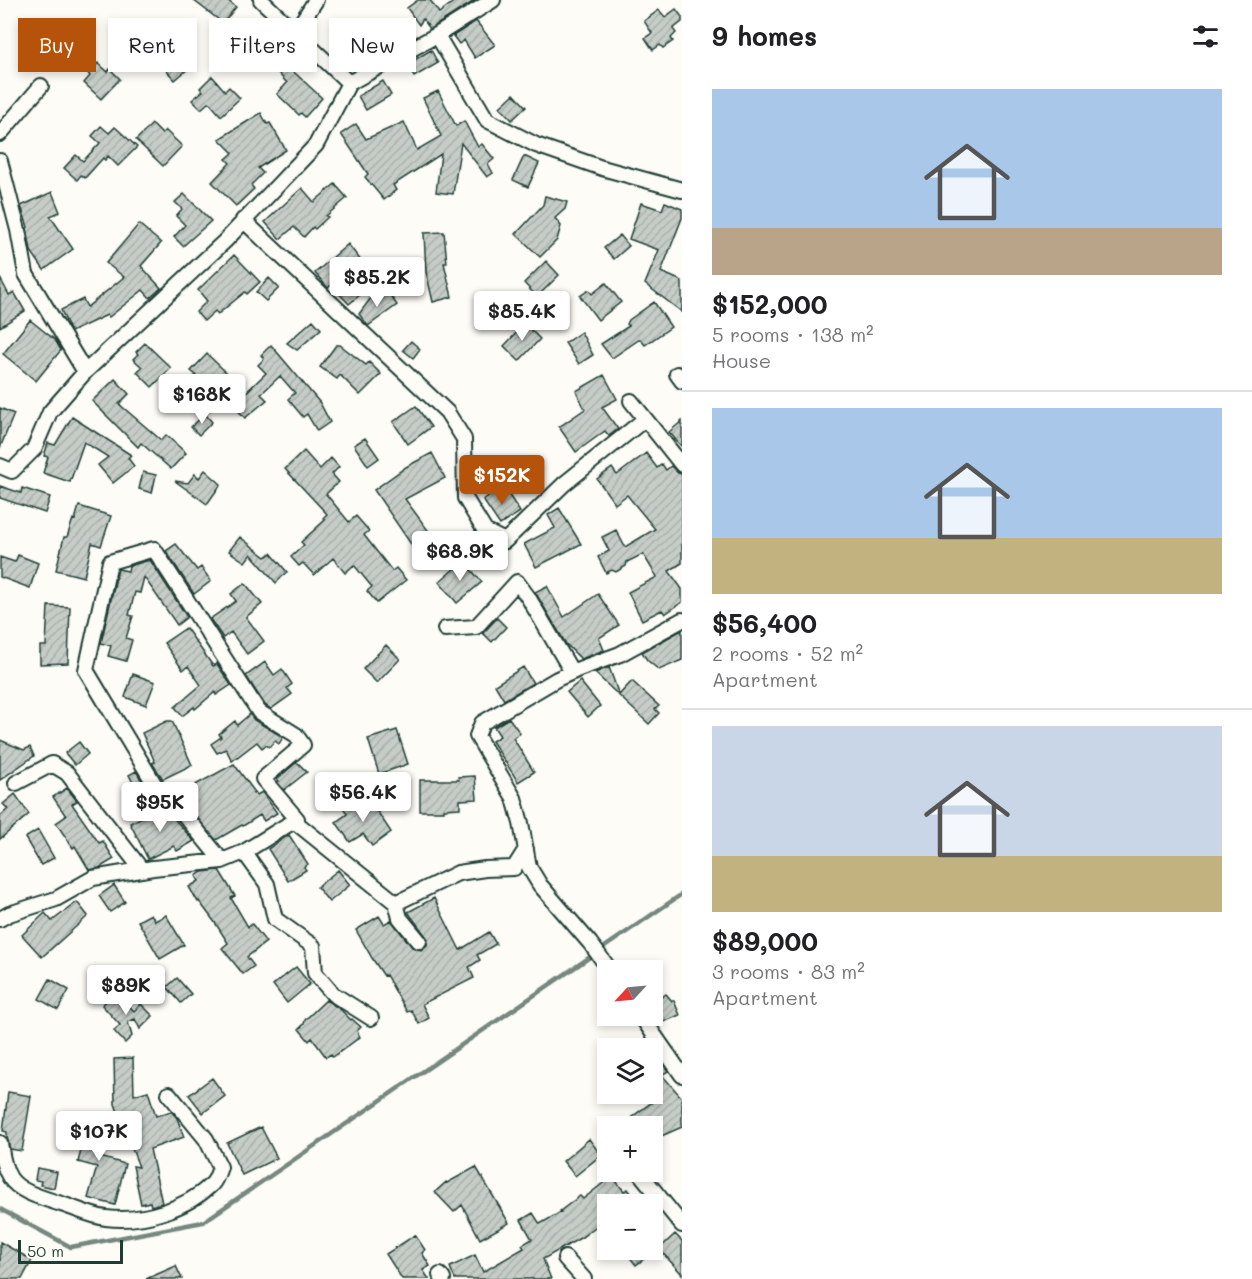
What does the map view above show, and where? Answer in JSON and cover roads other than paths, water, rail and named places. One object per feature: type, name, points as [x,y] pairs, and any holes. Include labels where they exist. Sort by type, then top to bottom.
[{"type":"street","points":[[261,0],[281,18]]},
{"type":"street","points":[[305,18],[316,0]]},
{"type":"street","points":[[0,466],[12,471],[25,459],[34,449],[50,412],[85,372],[200,265],[316,144],[348,83],[437,35],[493,0]]},
{"type":"street","points":[[437,35],[487,120],[536,145],[602,168],[682,190]]},
{"type":"street","points":[[317,53],[348,83]]},
{"type":"street","points":[[0,134],[41,86]]},
{"type":"street","points":[[0,161],[18,230],[26,274],[85,372]]},
{"type":"street","points":[[243,220],[447,412],[464,439],[465,498],[485,531],[505,541],[564,484],[645,419]]},
{"type":"street","points":[[631,401],[682,465]]},
{"type":"street","points":[[0,919],[56,899],[93,878],[222,861],[244,852],[297,819],[263,780],[303,745],[296,735],[259,712],[154,549],[110,562],[86,670],[155,785],[182,812],[222,861]]},
{"type":"street","points":[[445,629],[476,627],[517,582],[572,672]]},
{"type":"street","points":[[603,960],[540,885],[529,867],[514,798],[477,736],[482,723],[572,672],[620,654],[682,620]]},
{"type":"street","points":[[16,783],[52,764],[67,773],[141,870]]},
{"type":"street","points":[[294,821],[396,903],[400,918],[419,941]]},
{"type":"street","points":[[396,903],[458,873],[514,868],[526,849]]},
{"type":"street","points":[[244,852],[267,884],[276,919],[313,946],[315,973],[333,994],[371,1017]]},
{"type":"street","points":[[648,1026],[682,1075]]},
{"type":"street","points":[[0,1143],[2,1160],[10,1178],[16,1185],[42,1198],[105,1218],[136,1218],[167,1211],[197,1195],[214,1182],[220,1167],[206,1139],[169,1094]]},
{"type":"street","points":[[647,1182],[682,1225]]},
{"type":"street","points":[[565,1258],[584,1279]]},
{"type":"waterway","points":[[0,1209],[71,1247],[203,1222],[682,894]]}]
